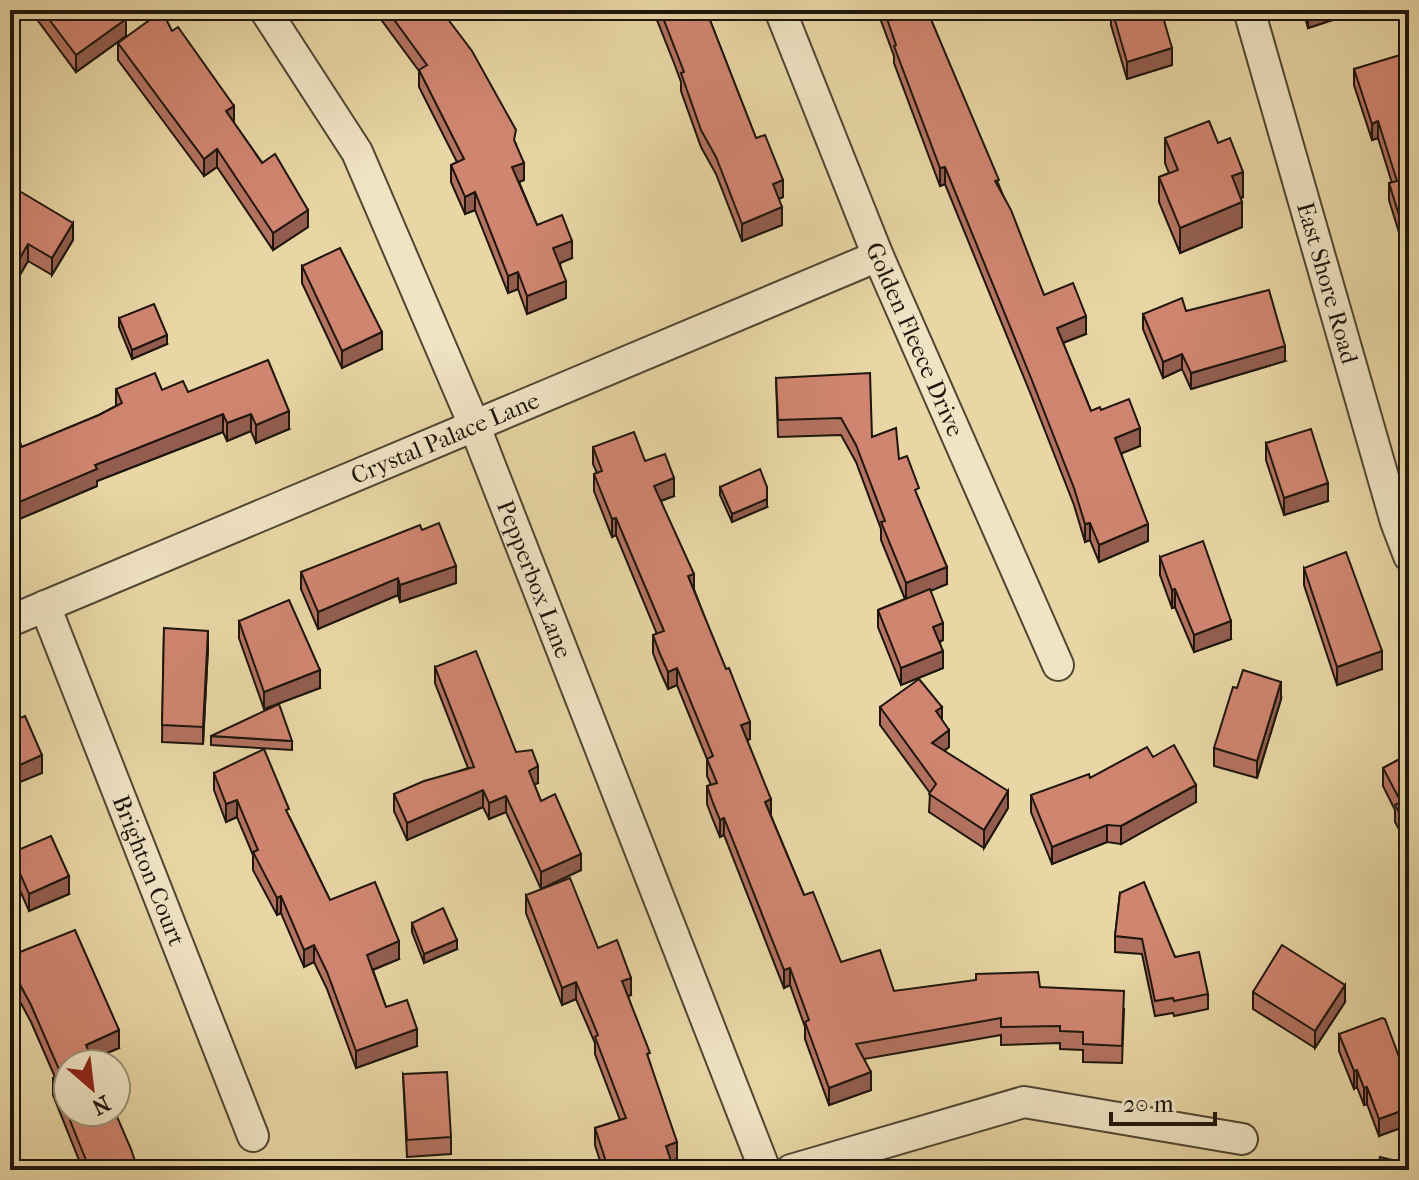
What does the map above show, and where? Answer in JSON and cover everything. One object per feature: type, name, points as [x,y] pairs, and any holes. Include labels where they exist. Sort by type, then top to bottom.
[{"type":"street","name":"Pepperbox Lane","points":[[265,10],[357,152],[475,427],[765,1170]]},
{"type":"street","name":"Golden Fleece Drive","points":[[780,10],[878,256],[1058,665]]},
{"type":"street","name":"East Shore Road","points":[[1249,10],[1374,447],[1409,556]]},
{"type":"street","name":"Crystal Palace Lane","points":[[10,621],[878,256]]},
{"type":"street","name":"Brighton Court","points":[[45,606],[253,1136]]},
{"type":"street","points":[[791,1170],[1024,1102],[1242,1139]]},
{"type":"building","points":[[42,10],[119,10],[126,19],[76,55]]},
{"type":"building","points":[[387,10],[441,10],[472,51],[516,130],[514,140],[524,163],[512,167],[537,225],[562,215],[572,241],[553,248],[566,281],[527,296],[518,272],[508,276],[475,192],[465,197],[451,165],[464,159],[419,70],[427,65]]},
{"type":"building","points":[[660,10],[706,10],[756,138],[765,135],[783,180],[773,184],[782,207],[742,224],[716,157],[701,130],[681,73],[684,72]]},
{"type":"building","points":[[884,10],[927,10],[1044,295],[1073,283],[1086,316],[1057,328],[1091,411],[1129,399],[1140,428],[1115,438],[1148,524],[1099,545],[1090,523],[1085,524],[1031,378],[945,167],[940,168],[894,46]]},
{"type":"building","points":[[1112,10],[1161,10],[1172,48],[1127,62]]},
{"type":"building","points":[[162,11],[172,31],[178,27],[234,106],[226,111],[262,163],[275,154],[308,210],[273,233],[217,149],[204,159],[118,43]]},
{"type":"building","points":[[1400,55],[1409,84],[1409,237],[1406,238],[1389,183],[1397,181],[1378,121],[1372,124],[1354,69]]},
{"type":"building","points":[[1209,121],[1218,143],[1230,138],[1243,172],[1232,176],[1242,202],[1180,228],[1159,177],[1178,170],[1165,138]]},
{"type":"building","points":[[11,186],[73,223],[52,258],[28,244],[10,275]]},
{"type":"building","points":[[340,248],[382,332],[342,351],[302,266]]},
{"type":"building","points":[[1269,290],[1285,346],[1191,373],[1182,354],[1163,362],[1143,314],[1182,298],[1186,311]]},
{"type":"building","points":[[154,304],[167,335],[132,350],[119,318]]},
{"type":"building","points":[[268,360],[289,411],[256,425],[251,414],[227,423],[223,414],[95,465],[97,469],[10,506],[10,446],[20,442],[22,447],[99,415],[122,403],[116,389],[155,373],[162,390],[183,381],[188,392]]},
{"type":"building","points":[[870,373],[872,437],[896,428],[899,459],[907,456],[919,488],[915,490],[947,567],[906,583],[881,522],[885,521],[856,445],[841,418],[778,420],[776,378]]},
{"type":"building","points":[[1311,429],[1328,483],[1284,498],[1266,443]]},
{"type":"building","points":[[634,432],[645,461],[665,454],[674,478],[654,486],[694,574],[688,576],[750,722],[741,725],[771,799],[765,802],[804,895],[813,892],[841,962],[880,950],[894,991],[976,980],[976,974],[1038,972],[1040,987],[1124,991],[1122,1046],[1083,1044],[1083,1032],[1060,1031],[1060,1026],[1001,1027],[1001,1018],[856,1044],[871,1072],[829,1088],[805,1022],[809,1020],[790,968],[784,970],[724,818],[720,820],[707,786],[717,783],[707,759],[713,756],[677,668],[668,672],[660,654],[653,635],[664,631],[594,474],[602,471],[593,447]]},
{"type":"building","points":[[760,469],[767,487],[767,499],[732,514],[720,487]]},
{"type":"building","points":[[439,523],[456,566],[400,585],[398,578],[318,612],[301,572],[420,525],[422,530]]},
{"type":"building","points":[[1203,541],[1231,621],[1194,635],[1160,557]]},
{"type":"building","points":[[1346,552],[1382,651],[1337,667],[1304,568]]},
{"type":"building","points":[[930,589],[943,623],[933,627],[943,651],[901,668],[878,610]]},
{"type":"building","points":[[289,600],[320,670],[264,692],[239,621]]},
{"type":"building","points":[[164,628],[208,631],[203,727],[162,725]]},
{"type":"building","points":[[476,651],[516,752],[532,750],[538,766],[529,771],[541,801],[555,794],[581,854],[541,872],[506,796],[489,803],[483,790],[407,823],[394,794],[424,781],[474,767],[435,667]]},
{"type":"building","points":[[1243,670],[1281,682],[1257,761],[1214,748],[1233,687],[1237,688]]},
{"type":"building","points":[[919,679],[942,707],[936,711],[949,730],[932,743],[1008,791],[984,830],[929,794],[936,784],[880,707]]},
{"type":"building","points":[[279,704],[292,741],[211,736]]},
{"type":"building","points":[[25,716],[42,755],[13,768],[20,786],[10,790],[10,722]]},
{"type":"building","points":[[1174,745],[1196,785],[1121,826],[1107,825],[1052,847],[1031,795],[1089,774],[1090,778],[1147,747],[1153,757]]},
{"type":"building","points":[[264,749],[289,809],[286,810],[330,900],[375,882],[399,941],[367,955],[386,1007],[407,1000],[417,1029],[356,1051],[314,945],[304,950],[281,896],[277,898],[253,852],[258,850],[237,800],[226,804],[214,773]]},
{"type":"building","points":[[1409,754],[1409,830],[1395,805],[1401,802],[1383,768]]},
{"type":"building","points":[[51,836],[69,876],[29,894],[11,853]]},
{"type":"building","points":[[570,878],[598,948],[617,940],[631,978],[622,981],[650,1053],[647,1054],[677,1142],[666,1146],[674,1170],[627,1170],[625,1162],[608,1168],[595,1128],[626,1118],[576,982],[562,988],[526,895]]},
{"type":"building","points":[[1144,882],[1175,957],[1199,952],[1208,994],[1174,1001],[1173,998],[1155,1001],[1142,939],[1115,936],[1120,893]]},
{"type":"building","points":[[443,908],[457,940],[424,954],[412,923]]},
{"type":"building","points":[[75,930],[119,1030],[86,1045],[87,1048],[52,1048],[52,1053],[10,966],[10,956]]},
{"type":"building","points":[[1282,945],[1345,985],[1315,1031],[1253,992]]},
{"type":"building","points":[[1382,1018],[1409,1084],[1409,1108],[1379,1119],[1367,1087],[1364,1088],[1357,1070],[1354,1071],[1339,1034]]},
{"type":"building","points":[[447,1072],[451,1137],[407,1140],[403,1074]]},
{"type":"building","points":[[73,1128],[122,1128],[138,1170],[90,1170]]},
{"type":"building","points":[[1380,1157],[1409,1164],[1409,1170],[1377,1170]]}]
